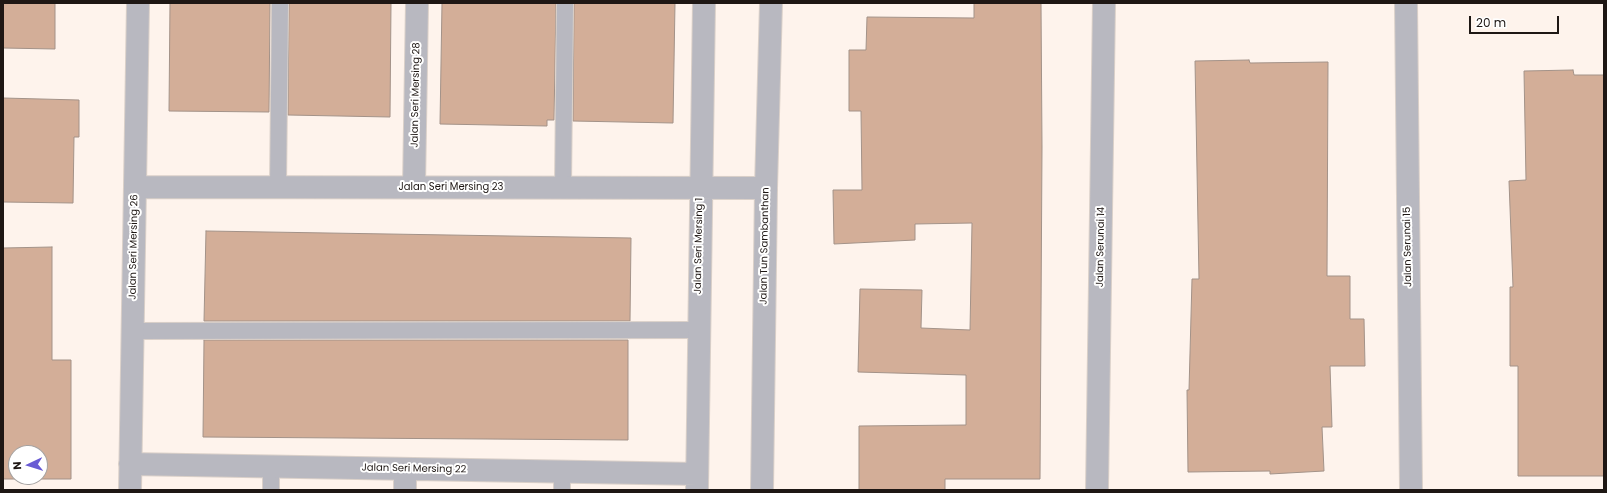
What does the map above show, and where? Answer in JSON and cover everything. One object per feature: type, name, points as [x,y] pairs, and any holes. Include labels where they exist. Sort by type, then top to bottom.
[{"type":"street","name":"Jalan Seri Mersing 26","points":[[130,490],[138,3]]},
{"type":"street","name":"Jalan Seri Mersing 28","points":[[414,187],[417,3]]},
{"type":"street","name":"Jalan Seri Mersing 1","points":[[697,482],[700,188],[704,3]]},
{"type":"street","name":"Jalan Tun Sambanthan","points":[[762,490],[766,188],[771,3]]},
{"type":"street","name":"Jalan Serunai 14","points":[[1097,490],[1104,3]]},
{"type":"street","name":"Jalan Serunai 15","points":[[1406,3],[1410,490]]},
{"type":"street","name":"Jalan Seri Mersing 23","points":[[135,187],[766,188]]},
{"type":"street","name":"Jalan Seri Mersing 22","points":[[130,464],[272,467],[405,479],[697,482]]},
{"type":"lane","points":[[278,187],[280,3]]},
{"type":"lane","points":[[563,188],[565,3]]},
{"type":"lane","points":[[133,331],[698,330]]},
{"type":"lane","points":[[271,490],[272,467]]},
{"type":"building","points":[[3,3],[55,3],[55,49],[3,48]]},
{"type":"building","points":[[170,3],[270,3],[269,112],[169,111]]},
{"type":"building","points":[[289,3],[391,3],[390,117],[288,115]]},
{"type":"building","points":[[442,3],[556,3],[554,120],[547,120],[547,126],[440,124]]},
{"type":"building","points":[[574,3],[675,3],[673,123],[573,121]]},
{"type":"building","points":[[974,3],[1041,3],[1042,147],[1040,479],[945,479],[945,490],[859,490],[859,426],[966,425],[966,375],[858,372],[860,289],[922,290],[921,328],[970,330],[972,223],[915,224],[915,240],[834,244],[833,190],[862,190],[861,111],[849,111],[849,50],[866,50],[867,17],[974,18]]},
{"type":"building","points":[[1249,60],[1250,63],[1328,62],[1327,276],[1350,276],[1350,319],[1364,319],[1365,366],[1330,366],[1332,427],[1322,427],[1324,471],[1270,474],[1270,471],[1188,472],[1187,390],[1189,390],[1192,279],[1199,279],[1195,61]]},
{"type":"building","points":[[1573,70],[1574,75],[1604,75],[1604,476],[1518,476],[1518,366],[1510,366],[1510,287],[1513,287],[1509,181],[1526,180],[1524,71]]},
{"type":"building","points":[[3,98],[79,100],[79,137],[74,137],[73,203],[3,202]]},
{"type":"building","points":[[206,231],[631,238],[630,321],[204,321]]},
{"type":"building","points":[[52,247],[52,360],[71,360],[71,479],[48,479],[48,445],[8,445],[8,479],[3,479],[3,248]]},
{"type":"building","points":[[204,340],[628,340],[628,440],[203,437]]}]
